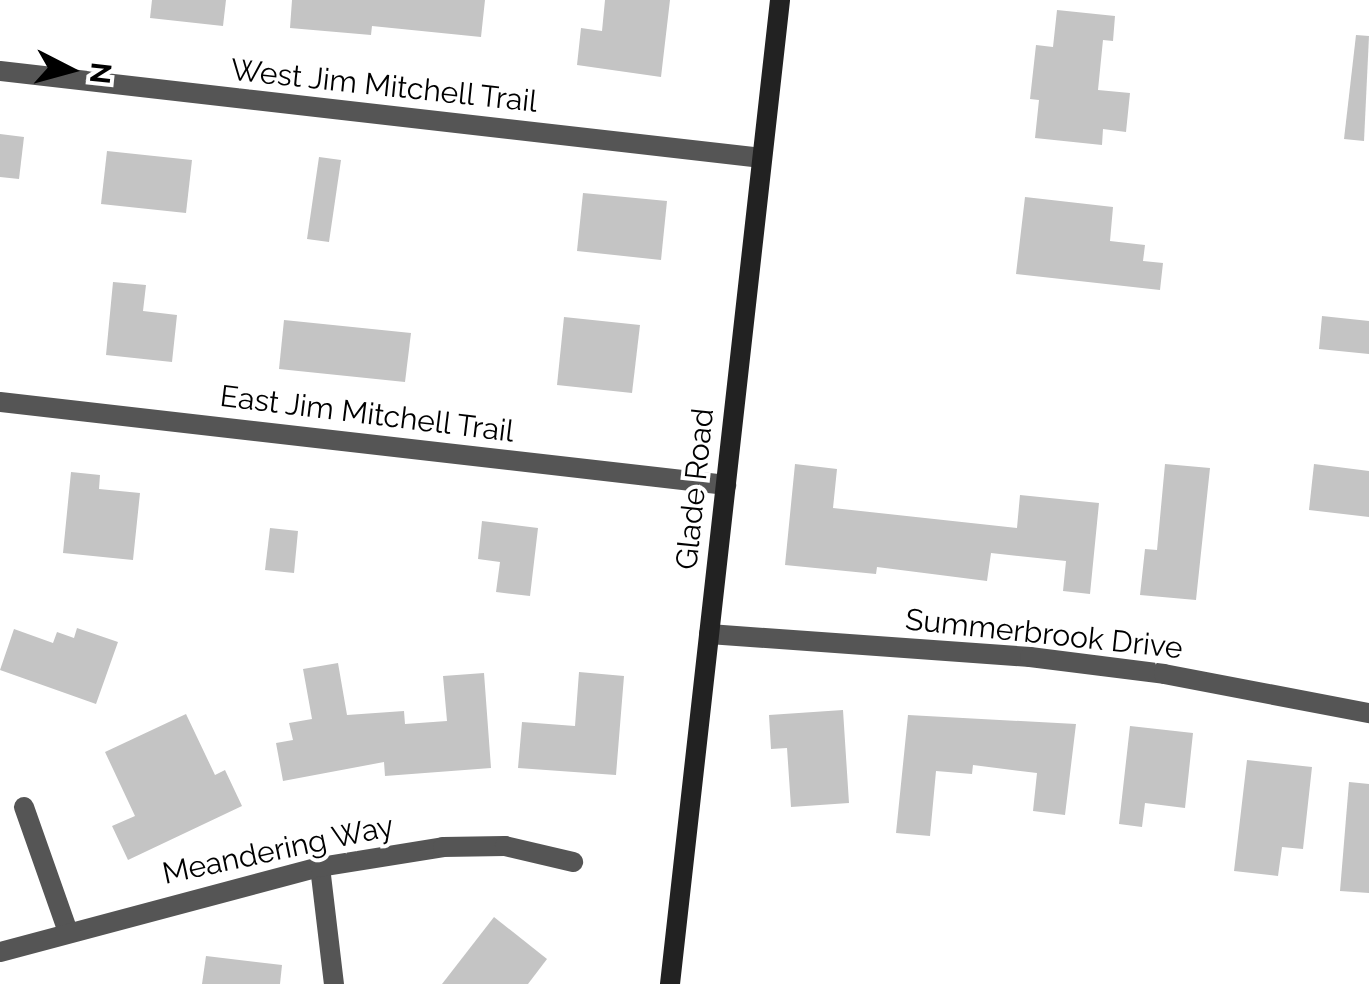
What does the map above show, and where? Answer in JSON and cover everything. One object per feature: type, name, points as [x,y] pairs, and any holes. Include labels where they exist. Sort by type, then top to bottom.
[{"type":"main road","name":"Glade Road","points":[[670,984],[780,0]]},
{"type":"street","name":"West Jim Mitchell Trail","points":[[0,71],[762,158]]},
{"type":"street","name":"East Jim Mitchell Trail","points":[[0,402],[726,486]]},
{"type":"street","name":"Summerbrook Drive","points":[[709,634],[1049,659],[1369,713]]},
{"type":"street","points":[[24,807],[67,929]]},
{"type":"street","name":"Meandering Way","points":[[0,952],[67,929],[320,866],[444,846],[504,846],[573,862]]},
{"type":"street","points":[[320,866],[334,984]]},
{"type":"building","points":[[152,0],[226,0],[223,26],[150,18]]},
{"type":"building","points":[[292,0],[485,0],[481,37],[372,26],[371,35],[290,28]]},
{"type":"building","points":[[605,0],[670,0],[661,77],[577,65],[581,28],[602,31]]},
{"type":"building","points":[[1057,10],[1115,16],[1113,41],[1103,40],[1098,90],[1130,93],[1126,132],[1103,129],[1102,145],[1035,138],[1039,100],[1030,99],[1036,45],[1053,47]]},
{"type":"building","points":[[1356,35],[1369,36],[1364,141],[1344,139]]},
{"type":"building","points":[[0,134],[24,137],[19,179],[0,177]]},
{"type":"building","points":[[107,151],[192,160],[186,213],[101,204]]},
{"type":"building","points":[[319,157],[341,160],[329,242],[307,239]]},
{"type":"building","points":[[583,193],[667,201],[661,260],[577,251]]},
{"type":"building","points":[[1025,197],[1113,207],[1110,241],[1145,245],[1143,261],[1163,263],[1160,290],[1016,274]]},
{"type":"building","points":[[113,282],[146,285],[143,311],[177,315],[172,362],[106,355]]},
{"type":"building","points":[[1322,316],[1369,321],[1369,354],[1319,349]]},
{"type":"building","points":[[564,317],[640,325],[632,393],[557,385]]},
{"type":"building","points":[[284,320],[411,333],[405,382],[279,369]]},
{"type":"building","points":[[795,464],[837,469],[833,508],[1017,528],[1020,495],[1099,503],[1090,594],[1063,591],[1066,561],[991,553],[987,581],[877,567],[876,574],[785,565]]},
{"type":"building","points":[[1165,464],[1210,468],[1196,600],[1140,595],[1145,549],[1157,550]]},
{"type":"building","points":[[1314,464],[1369,471],[1369,517],[1309,510]]},
{"type":"building","points":[[71,472],[100,475],[99,489],[140,493],[133,560],[63,553]]},
{"type":"building","points":[[482,521],[538,528],[530,596],[496,592],[500,562],[478,559]]},
{"type":"building","points":[[270,528],[298,531],[294,573],[265,570]]},
{"type":"building","points":[[77,628],[118,642],[96,704],[0,670],[14,629],[53,643],[57,632],[74,638]]},
{"type":"building","points":[[338,663],[347,715],[404,711],[405,724],[447,721],[443,676],[484,673],[491,768],[385,776],[384,762],[283,781],[276,743],[293,740],[289,723],[312,719],[303,669]]},
{"type":"building","points":[[579,672],[624,676],[616,775],[518,768],[522,722],[575,726]]},
{"type":"building","points":[[843,710],[849,803],[791,807],[787,748],[771,749],[769,715]]},
{"type":"building","points":[[186,714],[215,775],[225,770],[242,806],[128,860],[112,826],[135,816],[105,752]]},
{"type":"building","points":[[908,715],[1076,724],[1065,815],[1033,811],[1037,773],[973,765],[972,774],[936,771],[930,836],[896,833]]},
{"type":"building","points":[[1130,726],[1193,733],[1185,808],[1145,803],[1142,827],[1119,824]]},
{"type":"building","points":[[1247,760],[1312,767],[1303,849],[1282,847],[1278,876],[1234,871]]},
{"type":"building","points":[[1349,782],[1369,784],[1369,893],[1340,891]]},
{"type":"building","points":[[494,917],[547,959],[528,984],[442,984]]},
{"type":"building","points":[[206,956],[282,965],[280,984],[202,984]]}]
